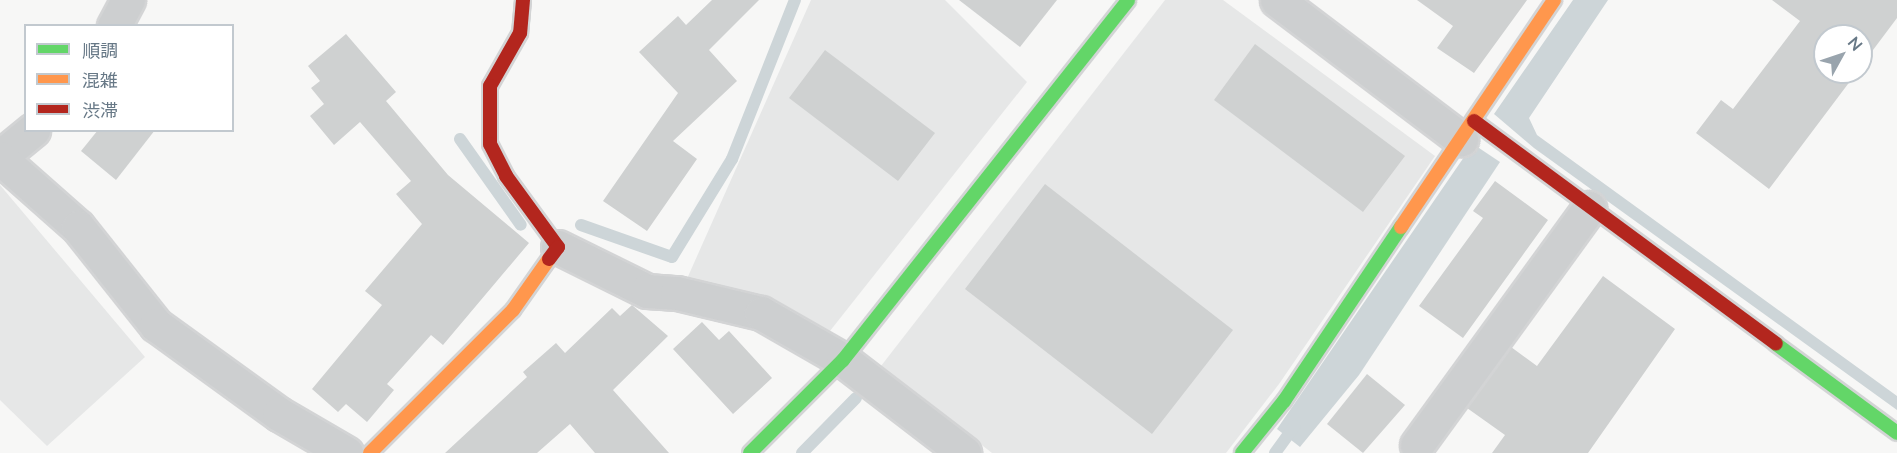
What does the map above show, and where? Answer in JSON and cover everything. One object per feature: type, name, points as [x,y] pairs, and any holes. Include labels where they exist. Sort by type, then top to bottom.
[{"type":"street","points":[[523,0],[520,33],[490,86],[490,144],[506,176],[558,247],[648,291],[677,293],[761,313],[843,360],[964,453]]},
{"type":"street","points":[[750,453],[843,360],[1128,0]]},
{"type":"street","points":[[1277,0],[1468,130],[1514,152],[1897,433]]},
{"type":"street","points":[[1242,453],[1284,400],[1554,0]]},
{"type":"street","points":[[31,132],[0,157],[78,227],[156,325],[279,414],[346,453]]},
{"type":"street","points":[[1417,445],[1589,208]]},
{"type":"street","points":[[370,453],[513,310],[558,247]]},
{"type":"shaded area","points":[[811,0],[945,0],[1027,82],[826,336],[686,281]]},
{"type":"shaded area","points":[[1165,0],[1223,0],[1435,156],[1279,384],[1226,453],[992,453],[881,366]]},
{"type":"shaded area","points":[[1573,0],[1608,0],[1529,118],[1537,135],[1897,396],[1897,410],[1534,148],[1494,114]]},
{"type":"shaded area","points":[[1473,144],[1500,162],[1359,375],[1300,447],[1277,429]]},
{"type":"shaded area","points":[[0,185],[145,357],[47,446],[0,400]]},
{"type":"building","points":[[712,0],[759,0],[709,50],[737,81],[673,141],[697,159],[647,231],[603,201],[678,93],[639,52],[678,16],[686,25]]},
{"type":"building","points":[[959,0],[1057,0],[1020,47]]},
{"type":"building","points":[[1417,0],[1527,0],[1474,73],[1437,48],[1453,26]]},
{"type":"building","points":[[1772,0],[1897,0],[1897,18],[1873,50],[1873,24],[1813,24],[1813,84],[1848,84],[1769,189],[1696,133],[1721,100],[1733,109],[1800,21]]},
{"type":"building","points":[[346,34],[396,92],[386,101],[448,175],[529,243],[443,345],[431,335],[387,384],[394,390],[367,422],[346,404],[338,412],[312,389],[382,305],[365,291],[422,224],[396,194],[411,181],[360,122],[334,145],[310,116],[324,104],[311,88],[320,81],[308,66]]},
{"type":"building","points":[[1255,44],[1405,156],[1363,212],[1214,100]]},
{"type":"building","points":[[825,50],[935,133],[898,181],[789,98]]},
{"type":"building","points":[[96,132],[153,132],[116,180],[81,151]]},
{"type":"building","points":[[1495,181],[1548,220],[1463,338],[1419,306],[1483,218],[1473,211]]},
{"type":"building","points":[[1045,184],[1233,330],[1152,434],[965,289]]},
{"type":"building","points":[[1603,276],[1675,329],[1588,453],[1492,453],[1505,435],[1467,408],[1511,347],[1537,366]]},
{"type":"building","points":[[632,305],[668,336],[613,390],[669,453],[595,453],[570,424],[537,453],[445,453],[527,377],[523,372],[556,343],[565,353],[612,308],[620,316]]},
{"type":"building","points":[[702,322],[719,340],[729,331],[772,378],[733,414],[673,349]]},
{"type":"building","points":[[1367,374],[1405,405],[1363,453],[1327,424]]},
{"type":"waterway","points":[[581,225],[672,257],[732,159],[795,0]]},
{"type":"waterway","points":[[460,139],[521,225]]},
{"type":"waterway","points":[[802,453],[856,398]]},
{"type":"waterway","points":[[1275,453],[1295,425]]},
{"type":"traffic: fast","points":[[750,453],[843,360],[1128,0]]},
{"type":"traffic: fast","points":[[1242,453],[1284,401],[1401,227]]},
{"type":"traffic: fast","points":[[1776,344],[1897,433]]},
{"type":"traffic: slow","points":[[1401,227],[1554,0]]},
{"type":"traffic: slow","points":[[370,453],[513,310],[549,259]]},
{"type":"traffic: jam","points":[[523,0],[520,33],[490,86],[490,144],[506,176],[558,247],[549,259]]},
{"type":"traffic: jam","points":[[1474,121],[1776,344]]}]
